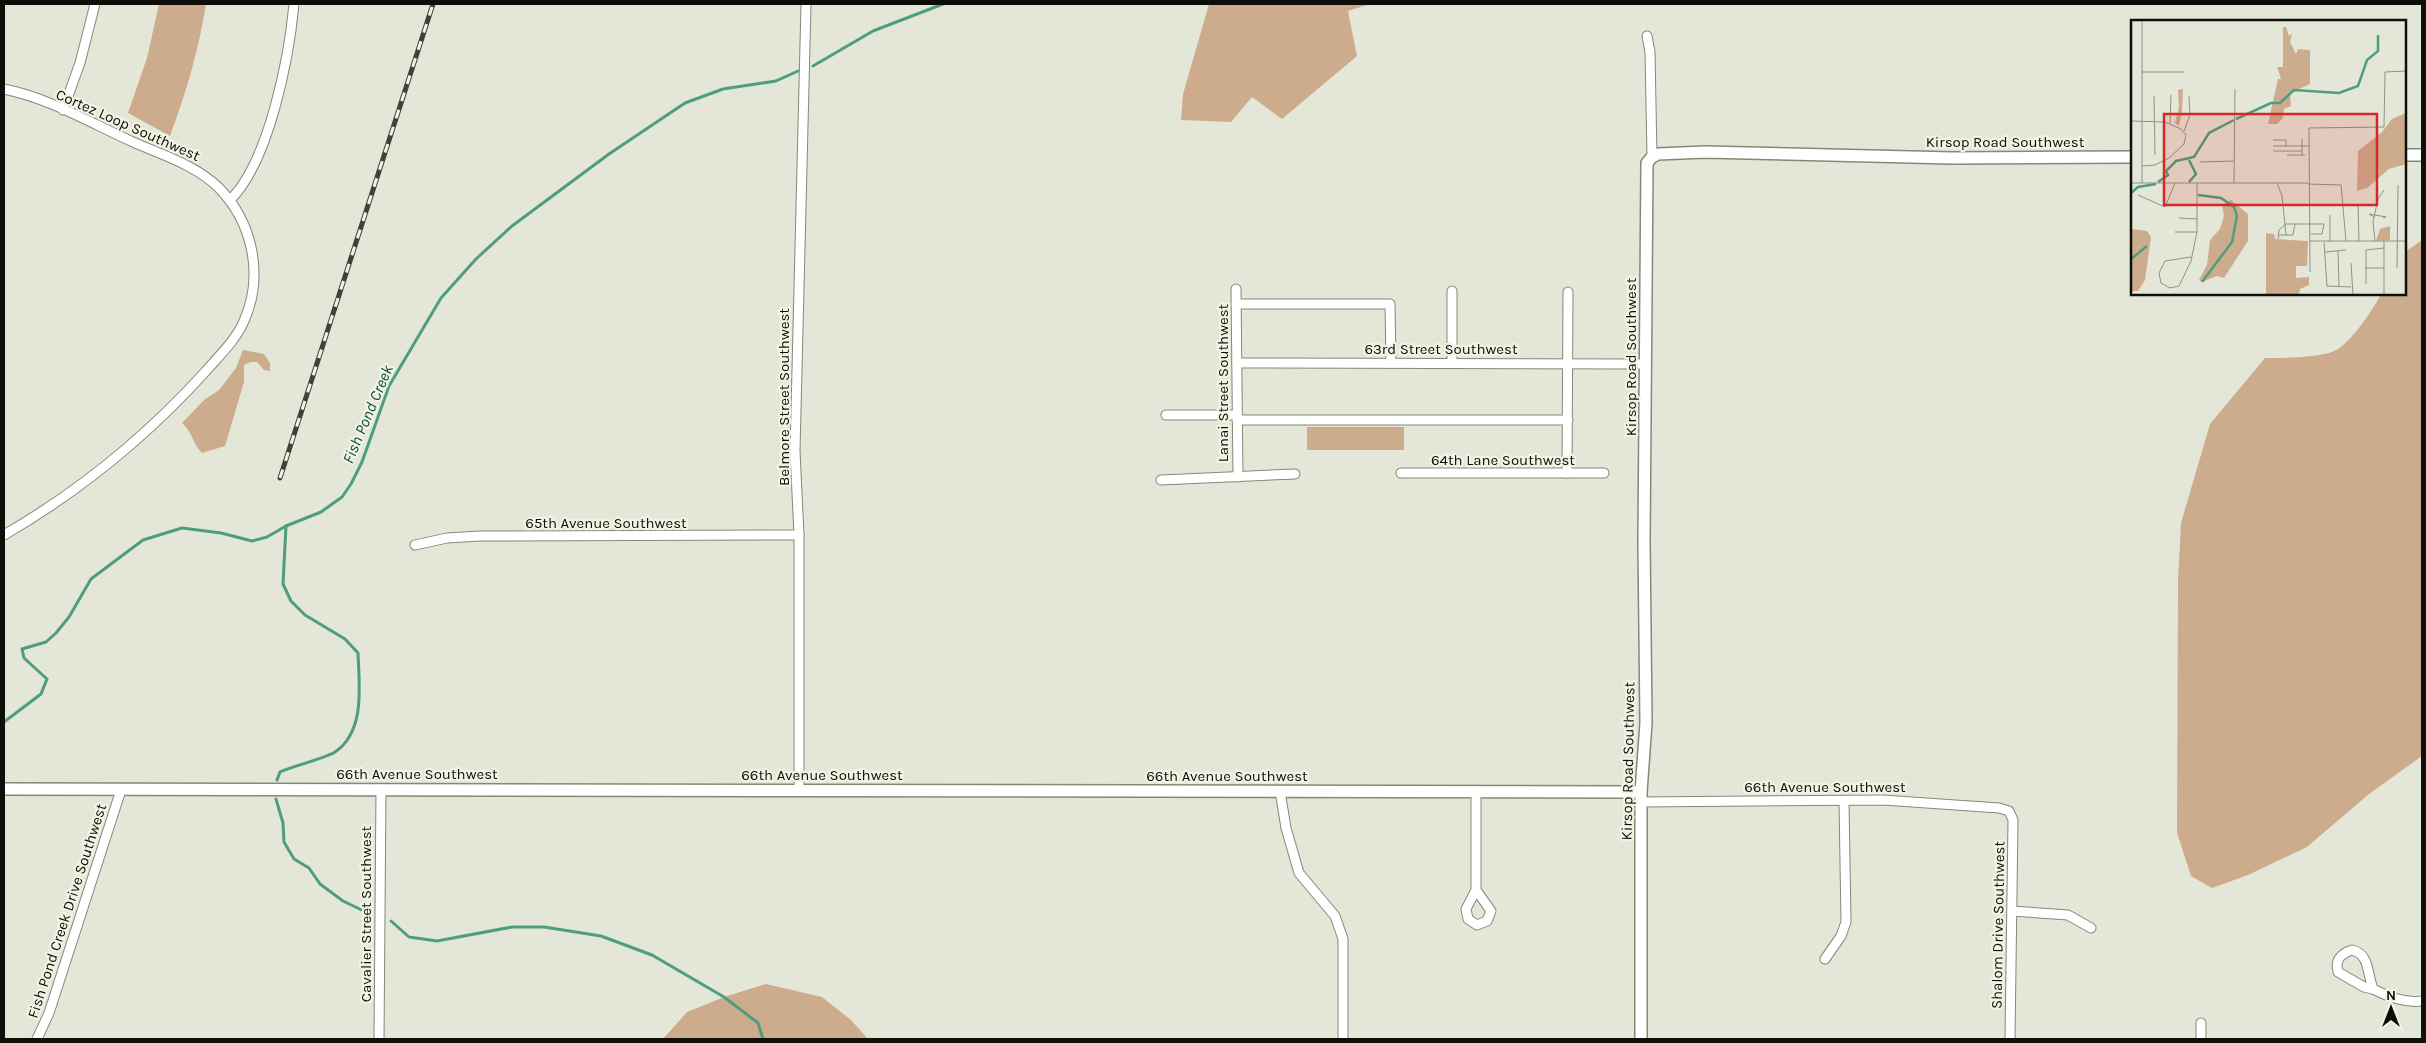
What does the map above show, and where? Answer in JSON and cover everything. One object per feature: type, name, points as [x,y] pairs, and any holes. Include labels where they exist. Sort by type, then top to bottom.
[{"type":"street","points":[[63,110],[80,63],[95,4]]},
{"type":"street","points":[[230,200],[247,180],[262,143],[282,74],[294,4]]},
{"type":"street","name":"Belmore Street Southwest","points":[[799,790],[799,535],[795,451],[806,4]]},
{"type":"street","points":[[1647,36],[1650,52],[1652,157]]},
{"type":"street","name":"Cortez Loop Southwest","points":[[4,89],[29,96],[63,110],[198,172],[230,200],[248,236],[254,276],[252,298],[244,320],[232,341],[184,395],[127,447],[55,503],[4,535]]},
{"type":"street","name":"Kirsop Road Southwest","points":[[1641,1039],[1640,797],[1646,723],[1644,541],[1647,164],[1652,157],[1658,154],[1705,152],[1952,158],[2131,157]]},
{"type":"street","points":[[2406,155],[2422,155]]},
{"type":"street","name":"Lanai Street Southwest","points":[[1236,289],[1238,477]]},
{"type":"street","points":[[1452,291],[1452,363]]},
{"type":"street","points":[[1567,473],[1568,292]]},
{"type":"street","points":[[1236,304],[1390,304],[1391,363]]},
{"type":"street","name":"63rd Street Southwest","points":[[1237,363],[1646,364]]},
{"type":"street","points":[[1166,415],[1568,420]]},
{"type":"street","name":"64th Lane Southwest","points":[[1401,473],[1604,473]]},
{"type":"street","points":[[1161,480],[1296,474]]},
{"type":"street","name":"65th Avenue Southwest","points":[[415,545],[447,538],[480,536],[799,535]]},
{"type":"street","name":"66th Avenue Southwest","points":[[4,789],[1476,792],[1844,802],[1883,800],[1985,807],[2009,812]]},
{"type":"street","name":"Cavalier Street Southwest","points":[[379,1039],[380,789]]},
{"type":"street","name":"Fish Pond Creek Drive Southwest","points":[[36,1039],[49,1013],[121,790]]},
{"type":"street","points":[[1280,791],[1286,828],[1299,873],[1335,916],[1343,940],[1343,1039]]},
{"type":"street","points":[[1476,792],[1476,890]]},
{"type":"street","points":[[1825,959],[1838,942],[1846,922],[1844,802]]},
{"type":"street","name":"Shalom Drive Southwest","points":[[2009,812],[2013,820],[2010,1039]]},
{"type":"street","points":[[2012,911],[2068,915],[2091,928]]},
{"type":"street","points":[[2373,989],[2364,956],[2352,950],[2340,956],[2337,961],[2338,972],[2388,997],[2412,1002],[2422,1001]]},
{"type":"street","points":[[2201,1039],[2202,1023]]},
{"type":"shaded area","points":[[159,4],[206,4],[200,38],[191,71],[170,136],[128,113],[147,58]]},
{"type":"shaded area","points":[[1209,4],[1370,4],[1348,11],[1357,56],[1282,119],[1252,97],[1231,122],[1181,120],[1183,94]]},
{"type":"shaded area","points":[[2422,240],[2422,756],[2369,794],[2307,847],[2248,875],[2212,888],[2191,876],[2177,833],[2178,581],[2181,523],[2210,424],[2265,358],[2302,357],[2332,352],[2344,344],[2356,331],[2368,316],[2380,295],[2406,295],[2406,251]]},
{"type":"shaded area","points":[[243,350],[264,354],[270,363],[270,371],[264,370],[257,362],[244,365],[244,382],[225,446],[202,453],[182,423],[204,400],[219,390],[236,368]]},
{"type":"shaded area","points":[[1307,427],[1404,427],[1404,450],[1307,450]]},
{"type":"shaded area","points":[[766,984],[822,997],[851,1020],[868,1039],[663,1039],[687,1012],[724,997]]},
{"type":"waterway","name":"Fish Pond Creek","points":[[813,66],[873,31],[943,4]]},
{"type":"waterway","name":"Fish Pond Creek","points":[[4,722],[41,694],[47,679],[24,658],[22,649],[46,642],[56,633],[69,617],[91,579],[143,540],[182,528],[221,533],[252,541],[267,537],[286,526],[321,512],[342,497],[362,462],[389,386],[441,298],[476,259],[512,226],[609,154],[685,103],[723,89],[776,81],[798,71]]},
{"type":"waterway","points":[[277,780],[280,772],[331,754],[345,743],[352,732],[356,720],[359,692],[358,653],[345,639],[305,615],[291,601],[283,584],[286,526]]},
{"type":"waterway","points":[[276,799],[283,823],[284,842],[294,859],[309,868],[320,884],[343,901],[368,913]]},
{"type":"waterway","points":[[391,921],[409,937],[437,941],[512,927],[544,927],[601,936],[652,955],[724,997],[758,1023],[763,1039]]},
{"type":"railway","points":[[280,478],[433,4]]}]
